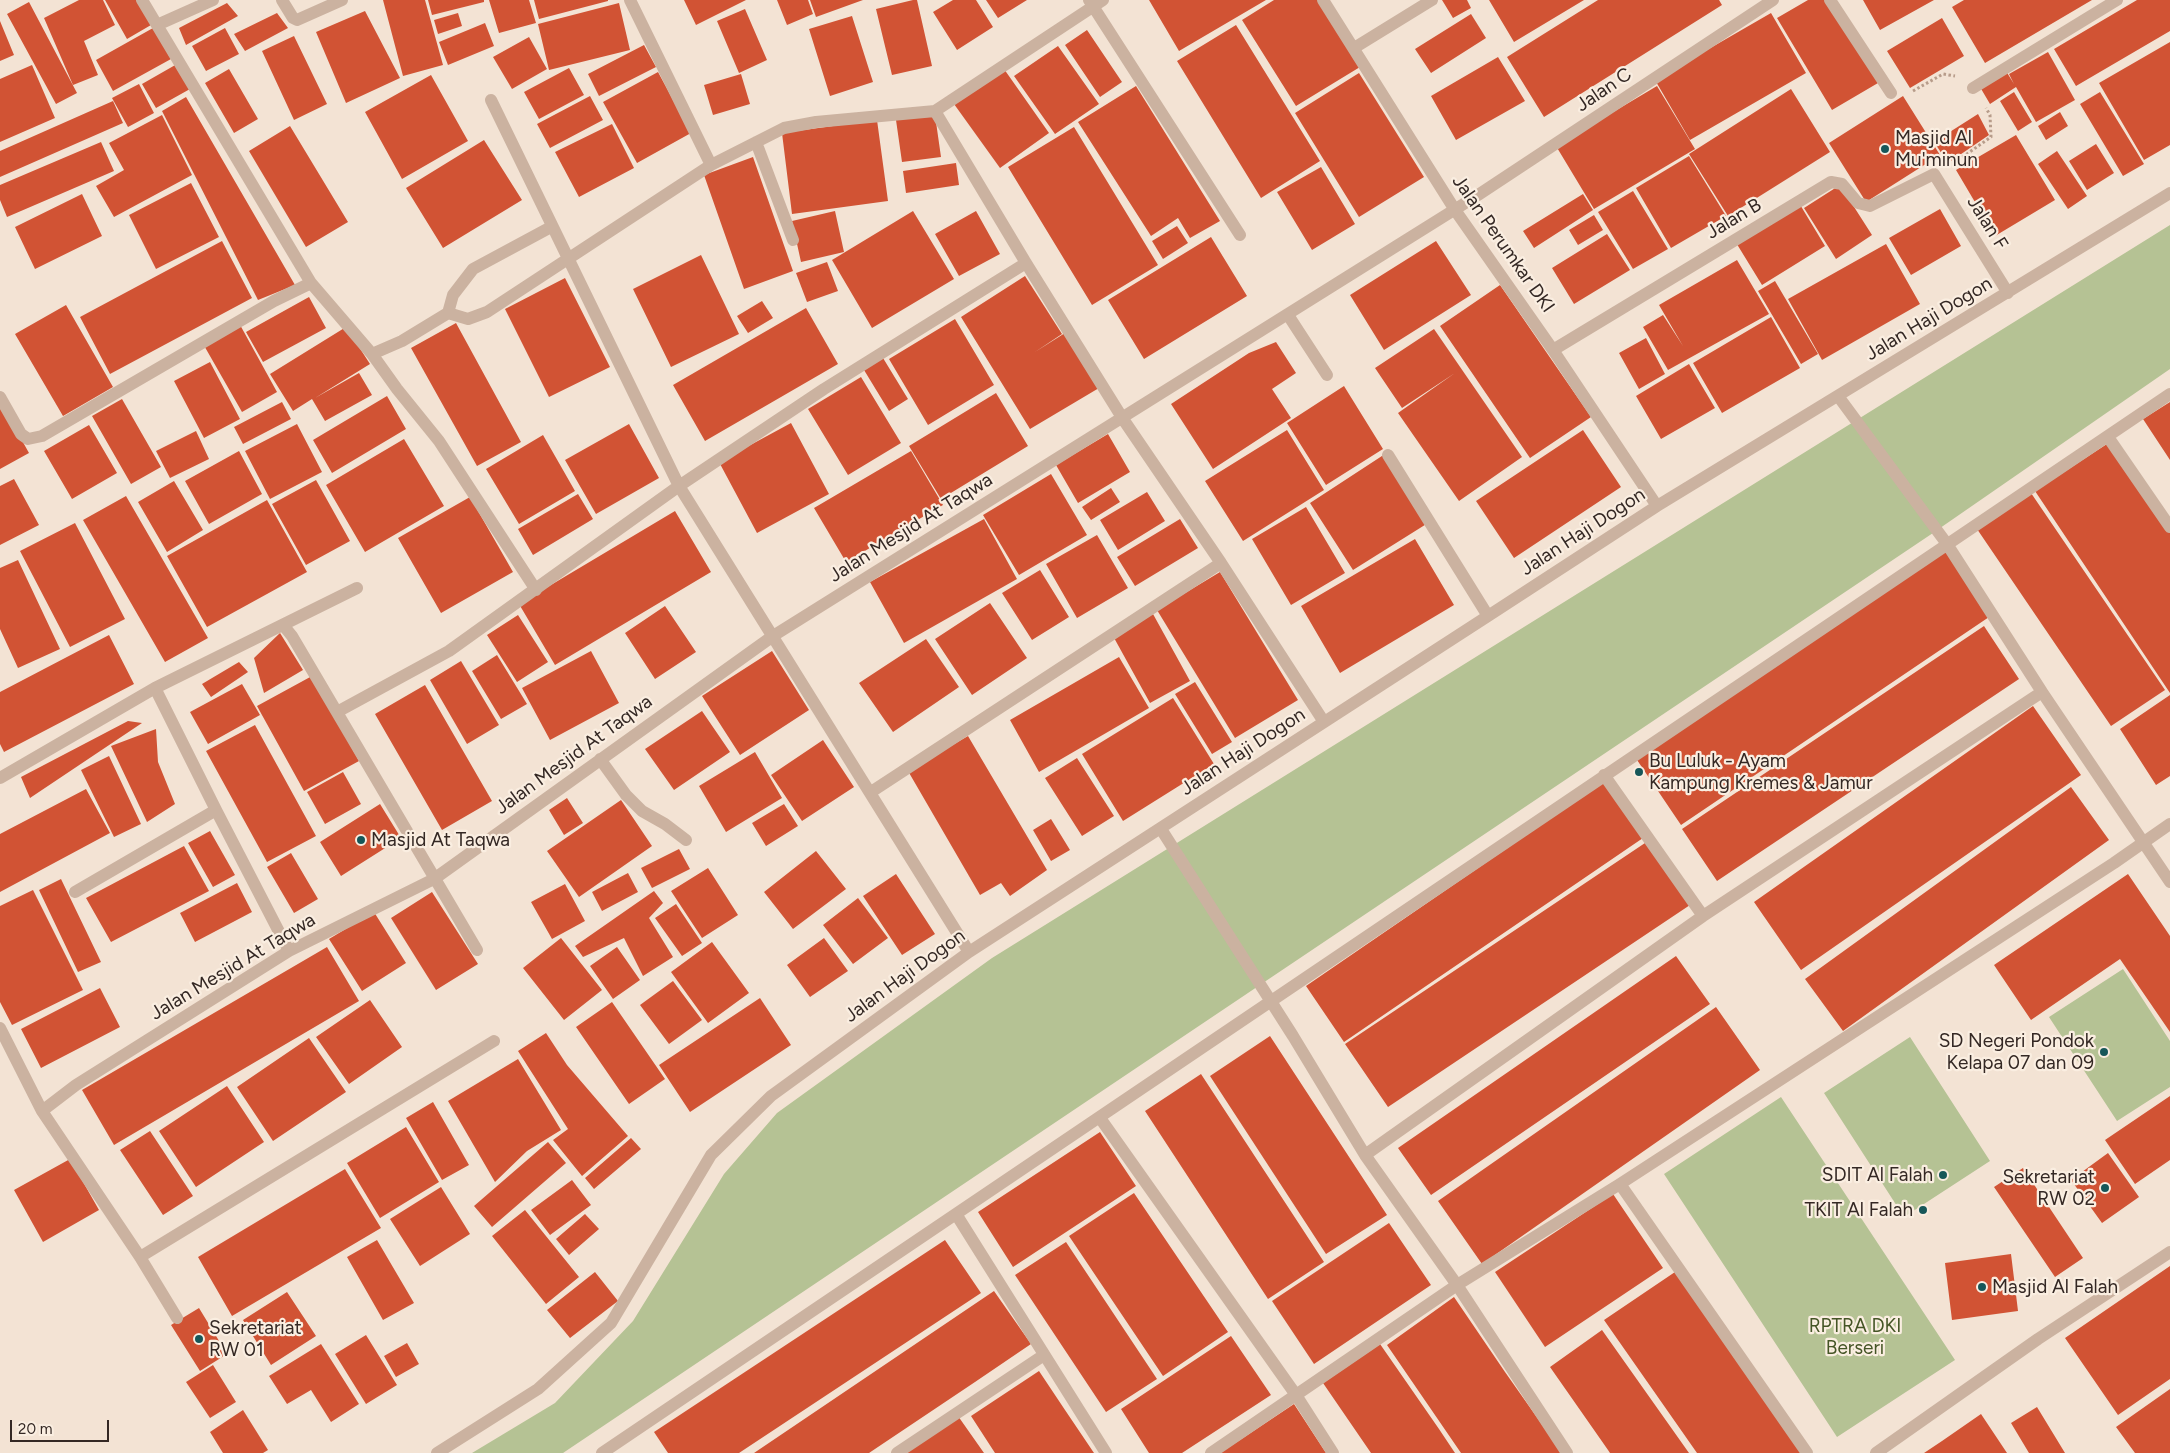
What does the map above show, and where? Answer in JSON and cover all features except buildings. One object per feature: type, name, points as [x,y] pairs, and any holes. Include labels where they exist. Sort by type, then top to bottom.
[{"type":"street","points":[[142,0],[311,284],[372,354],[438,440],[536,590]]},
{"type":"street","points":[[157,25],[213,0]]},
{"type":"street","points":[[282,0],[293,18],[297,20],[342,0]]},
{"type":"street","points":[[630,0],[711,165]]},
{"type":"street","name":"Jalan Perumkar DKI","points":[[1323,0],[1455,210],[1553,350],[1658,506]]},
{"type":"street","points":[[1354,48],[1432,0]]},
{"type":"street","name":"Jalan C","points":[[1288,315],[1455,210],[1773,0]]},
{"type":"street","points":[[1830,0],[1891,94]]},
{"type":"street","points":[[1973,88],[2116,0]]},
{"type":"street","points":[[448,313],[468,318],[487,312],[711,165],[784,128],[816,122],[936,111],[1095,2],[1240,234]]},
{"type":"street","points":[[491,100],[551,227],[568,258],[679,486],[969,952]]},
{"type":"street","points":[[936,111],[1026,263],[1123,419],[1221,563],[1324,722]]},
{"type":"street","points":[[756,142],[793,240]]},
{"type":"street","name":"Jalan F","points":[[1934,174],[2008,293]]},
{"type":"street","name":"Jalan B","points":[[1553,350],[1830,182],[1842,184],[1858,203],[1870,206],[1934,174]]},
{"type":"street","name":"Jalan Haji Dogon","points":[[437,1453],[538,1389],[612,1323],[711,1154],[771,1096],[969,952],[1658,506],[2170,193]]},
{"type":"street","points":[[372,354],[402,341],[448,313],[453,295],[473,269],[551,227]]},
{"type":"street","points":[[337,712],[449,651],[679,486],[824,389],[1026,263]]},
{"type":"street","points":[[0,397],[21,434],[28,439],[42,436],[274,301],[311,284]]},
{"type":"street","points":[[1288,315],[1327,375]]},
{"type":"street","name":"Jalan Mesjid At Taqwa","points":[[42,1111],[76,1085],[289,951],[434,879],[600,758],[773,636],[1288,315]]},
{"type":"street","points":[[604,1452],[1254,1012],[1272,1003],[1604,775],[2170,394]]},
{"type":"street","points":[[1838,396],[1947,544],[2042,692],[2170,882]]},
{"type":"street","points":[[2108,436],[2170,527]]},
{"type":"street","points":[[1388,455],[1488,616]]},
{"type":"street","points":[[871,792],[1221,563]]},
{"type":"street","points":[[0,778],[155,688],[357,588]]},
{"type":"street","points":[[283,625],[292,636],[476,950]]},
{"type":"street","points":[[155,688],[289,951]]},
{"type":"street","points":[[1365,1155],[1703,916],[2042,692]]},
{"type":"street","points":[[600,758],[631,800],[642,811],[665,824],[686,840]]},
{"type":"street","points":[[1604,775],[1703,916]]},
{"type":"street","points":[[75,892],[216,810]]},
{"type":"street","points":[[1211,1453],[1457,1286],[1620,1184],[2170,824]]},
{"type":"street","points":[[1161,829],[1272,1003],[1365,1155],[1457,1286],[1567,1453]]},
{"type":"street","points":[[0,1028],[42,1111],[140,1257],[177,1318]]},
{"type":"street","points":[[140,1257],[494,1041]]},
{"type":"street","points":[[1100,1118],[1296,1395],[1333,1453]]},
{"type":"street","points":[[1620,1184],[1807,1453]]},
{"type":"street","points":[[956,1214],[1106,1453]]},
{"type":"street","points":[[1876,1453],[2038,1338],[2170,1252]]},
{"type":"street","points":[[897,1453],[1044,1355]]},
{"type":"path","points":[[1891,94],[1910,93],[1943,74],[1963,77],[1973,88],[1990,115],[1992,137],[1950,166],[1934,174]]},
{"type":"green space","points":[[2170,225],[2170,369],[1930,535],[563,1453],[472,1453],[555,1403],[633,1321],[724,1174],[777,1113],[992,958]]},
{"type":"green space","points":[[2123,969],[2170,1041],[2170,1087],[2117,1121],[2049,1017]]},
{"type":"green space","points":[[1910,1037],[1990,1161],[1904,1217],[1824,1093]]},
{"type":"green space","name":"RPTRA DKI Berseri","points":[[1781,1097],[1955,1360],[1837,1437],[1664,1174]]},
{"type":"place","name":"Masjid Al Mu'minun","points":[[1885,149]]},
{"type":"place","name":"Bu Luluk - Ayam Kampung Kremes & Jamur","points":[[1639,772]]},
{"type":"place","name":"Masjid At Taqwa","points":[[361,840]]},
{"type":"place","name":"SD Negeri Pondok Kelapa 07 dan 09","points":[[2104,1052]]},
{"type":"place","name":"SDIT Al Falah","points":[[1943,1175]]},
{"type":"place","name":"Sekretariat RW 02","points":[[2105,1188]]},
{"type":"place","name":"TKIT Al Falah","points":[[1923,1210]]},
{"type":"place","name":"Masjid Al Falah","points":[[1982,1287]]},
{"type":"place","name":"Sekretariat RW 01","points":[[199,1339]]}]
